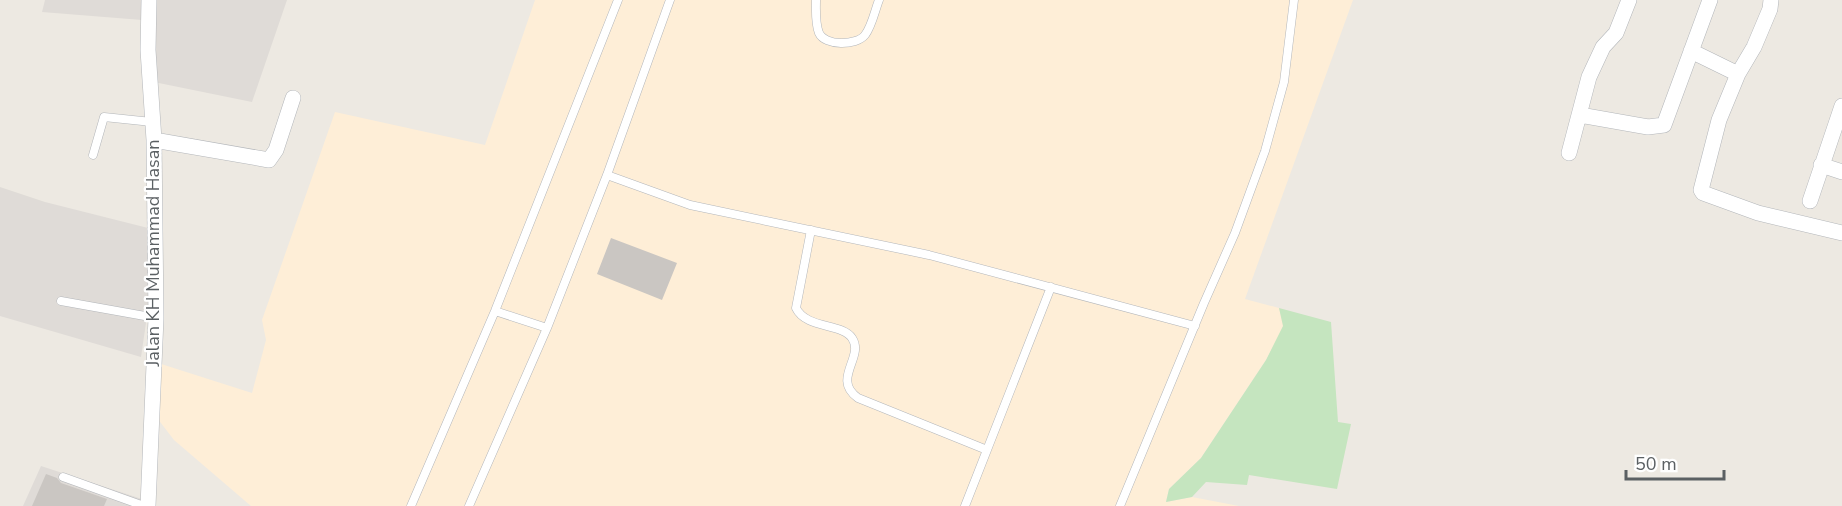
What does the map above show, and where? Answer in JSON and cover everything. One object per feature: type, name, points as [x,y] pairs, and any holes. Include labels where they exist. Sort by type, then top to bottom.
[{"type":"street","name":"Jalan KH Muhammad Hasan","points":[[146,506],[156,318],[154,140],[148,50],[149,0]]},
{"type":"street","points":[[1569,153],[1589,77],[1603,48],[1616,33],[1629,0]]},
{"type":"street","points":[[1580,115],[1630,125],[1662,126],[1710,0]]},
{"type":"street","points":[[1771,0],[1770,9],[1754,47],[1738,74],[1719,120],[1701,190],[1703,193],[1758,213],[1842,232]]},
{"type":"street","points":[[1691,51],[1738,74]]},
{"type":"street","points":[[154,140],[269,160],[276,150],[293,98]]},
{"type":"street","points":[[1810,201],[1842,106]]},
{"type":"street","points":[[1821,165],[1842,172]]},
{"type":"lane","points":[[411,506],[495,311],[618,0]]},
{"type":"lane","points":[[469,506],[547,328],[607,175],[670,0]]},
{"type":"lane","points":[[816,0],[817,27],[820,36],[827,40],[849,43],[859,40],[866,34],[879,0]]},
{"type":"lane","points":[[1120,506],[1235,233],[1266,151],[1284,82],[1294,0]]},
{"type":"lane","points":[[93,155],[104,117],[153,122]]},
{"type":"lane","points":[[607,175],[690,205],[929,255],[1195,326]]},
{"type":"lane","points":[[811,230],[796,308],[799,315],[846,333],[852,338],[855,345],[853,360],[847,376],[851,393],[858,398],[987,450]]},
{"type":"lane","points":[[965,506],[1051,287]]},
{"type":"lane","points":[[61,301],[156,318]]},
{"type":"lane","points":[[495,311],[547,328]]},
{"type":"lane","points":[[63,477],[146,506]]},
{"type":"shaded area","points":[[45,0],[287,0],[252,102],[144,80],[142,20],[42,12]]},
{"type":"shaded area","points":[[535,0],[1353,0],[1245,299],[1279,308],[1284,326],[1266,360],[1201,458],[1169,489],[1166,502],[1192,497],[1239,506],[251,506],[174,440],[154,414],[158,363],[252,393],[266,340],[262,320],[335,112],[485,145]]},
{"type":"shaded area","points":[[0,187],[45,202],[152,229],[153,275],[141,357],[0,316]]},
{"type":"shaded area","points":[[41,466],[151,502],[151,506],[23,506]]},
{"type":"green space","points":[[1279,308],[1331,322],[1338,422],[1351,424],[1337,489],[1249,475],[1247,485],[1206,482],[1192,497],[1166,502],[1169,489],[1201,458],[1266,360],[1283,326]]},
{"type":"building","points":[[611,238],[677,263],[662,300],[597,274]]},
{"type":"building","points":[[46,474],[57,478],[61,483],[107,499],[104,506],[32,506]]}]
